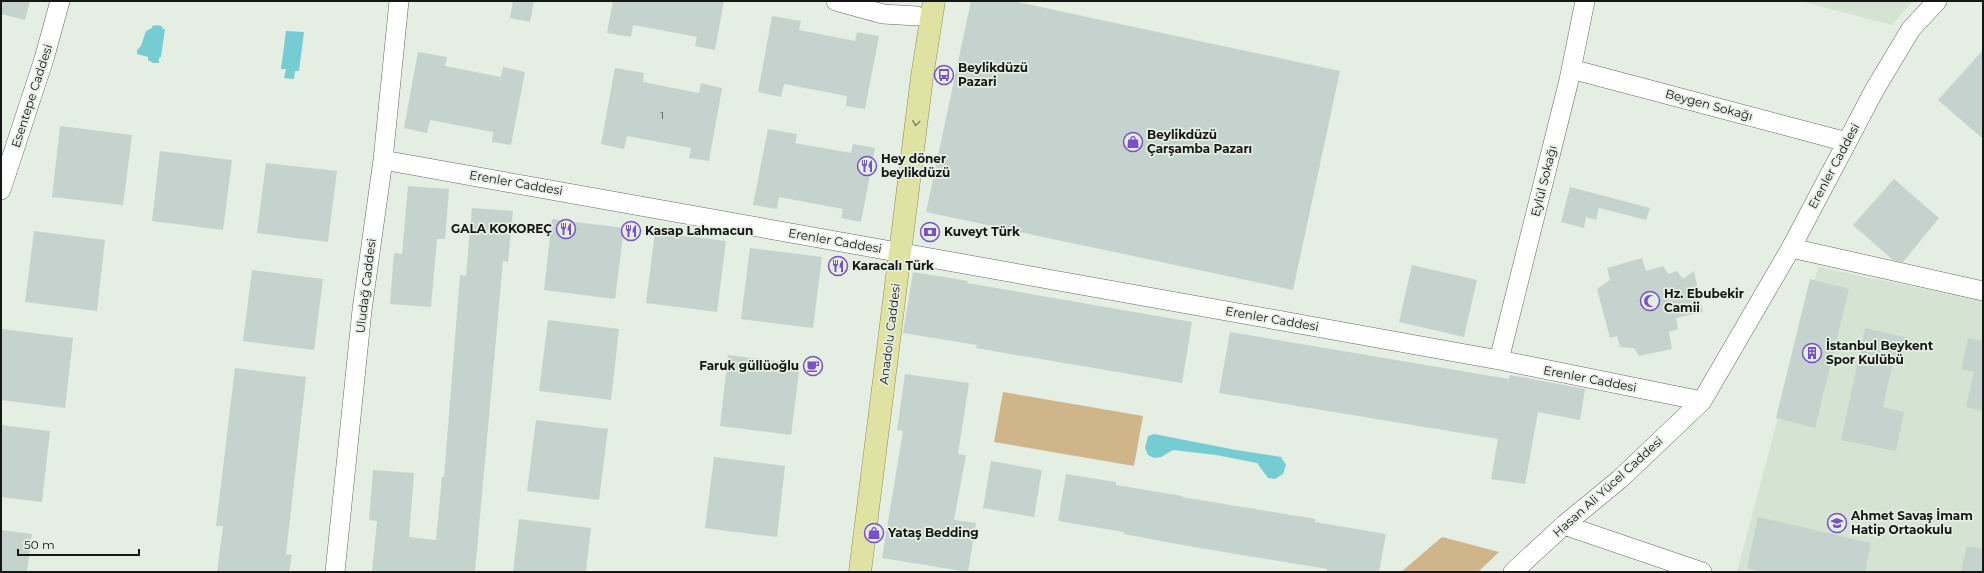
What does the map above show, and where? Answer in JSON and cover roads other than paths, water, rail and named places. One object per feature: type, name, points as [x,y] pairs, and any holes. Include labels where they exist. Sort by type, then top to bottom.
[{"type":"main road","name":"Anadolu Caddesi","points":[[846,572],[893,251],[925,9]]},
{"type":"main road","name":"Anadolu Caddesi","points":[[860,572],[893,251]]},
{"type":"street","name":"Esentepe Caddesi","points":[[1,190],[44,59],[60,1]]},
{"type":"street","name":"Uludağ Caddesi","points":[[335,572],[362,310],[383,160],[399,1]]},
{"type":"street","points":[[836,1],[883,14],[925,9]]},
{"type":"street","name":"Eylül Sokağı","points":[[1499,360],[1571,69],[1586,1]]},
{"type":"street","name":"Erenler Caddesi","points":[[383,160],[1499,360],[1702,401],[1791,248],[1875,89],[1911,29],[1937,1]]},
{"type":"street","name":"Beygen Sokağı","points":[[1571,69],[1847,142]]},
{"type":"street","points":[[1791,248],[1983,291]]},
{"type":"street","name":"Hasan Ali Yücel Caddesi","points":[[1514,572],[1564,525],[1620,479],[1702,401]]},
{"type":"street","points":[[1564,525],[1702,572]]},
{"type":"water","points":[[158,25],[163,27],[162,29],[165,29],[159,63],[153,63],[148,60],[148,57],[137,54],[137,50],[141,46],[146,31],[152,28],[152,26]]},
{"type":"water","points":[[286,31],[304,32],[299,71],[295,71],[294,79],[284,78],[286,69],[281,69]]},
{"type":"water","points":[[1154,434],[1281,457],[1286,465],[1283,474],[1275,479],[1268,478],[1257,463],[1216,455],[1173,450],[1161,457],[1154,458],[1148,455],[1145,448],[1148,436]]},
{"type":"place","name":"Beylikdüzü Pazari","points":[[944,75]]},
{"type":"place","name":"Beylikdüzü Çarşamba Pazarı","points":[[1133,142]]},
{"type":"place","name":"Hey döner beylikdüzü","points":[[867,166]]},
{"type":"place","name":"GALA KOKOREÇ","points":[[566,229]]},
{"type":"place","name":"Kasap Lahmacun","points":[[631,231]]},
{"type":"place","name":"Kuveyt Türk","points":[[930,232]]},
{"type":"place","name":"Karacalı Türk","points":[[838,266]]},
{"type":"place","name":"Hz. Ebubekir Camii","points":[[1650,301]]},
{"type":"place","name":"İstanbul Beykent Spor Kulübü","points":[[1812,353]]},
{"type":"place","name":"Faruk güllüoğlu","points":[[813,366]]},
{"type":"place","name":"Ahmet Savaş İmam Hatip Ortaokulu","points":[[1837,523]]},
{"type":"place","name":"Yataş Bedding","points":[[874,533]]}]
